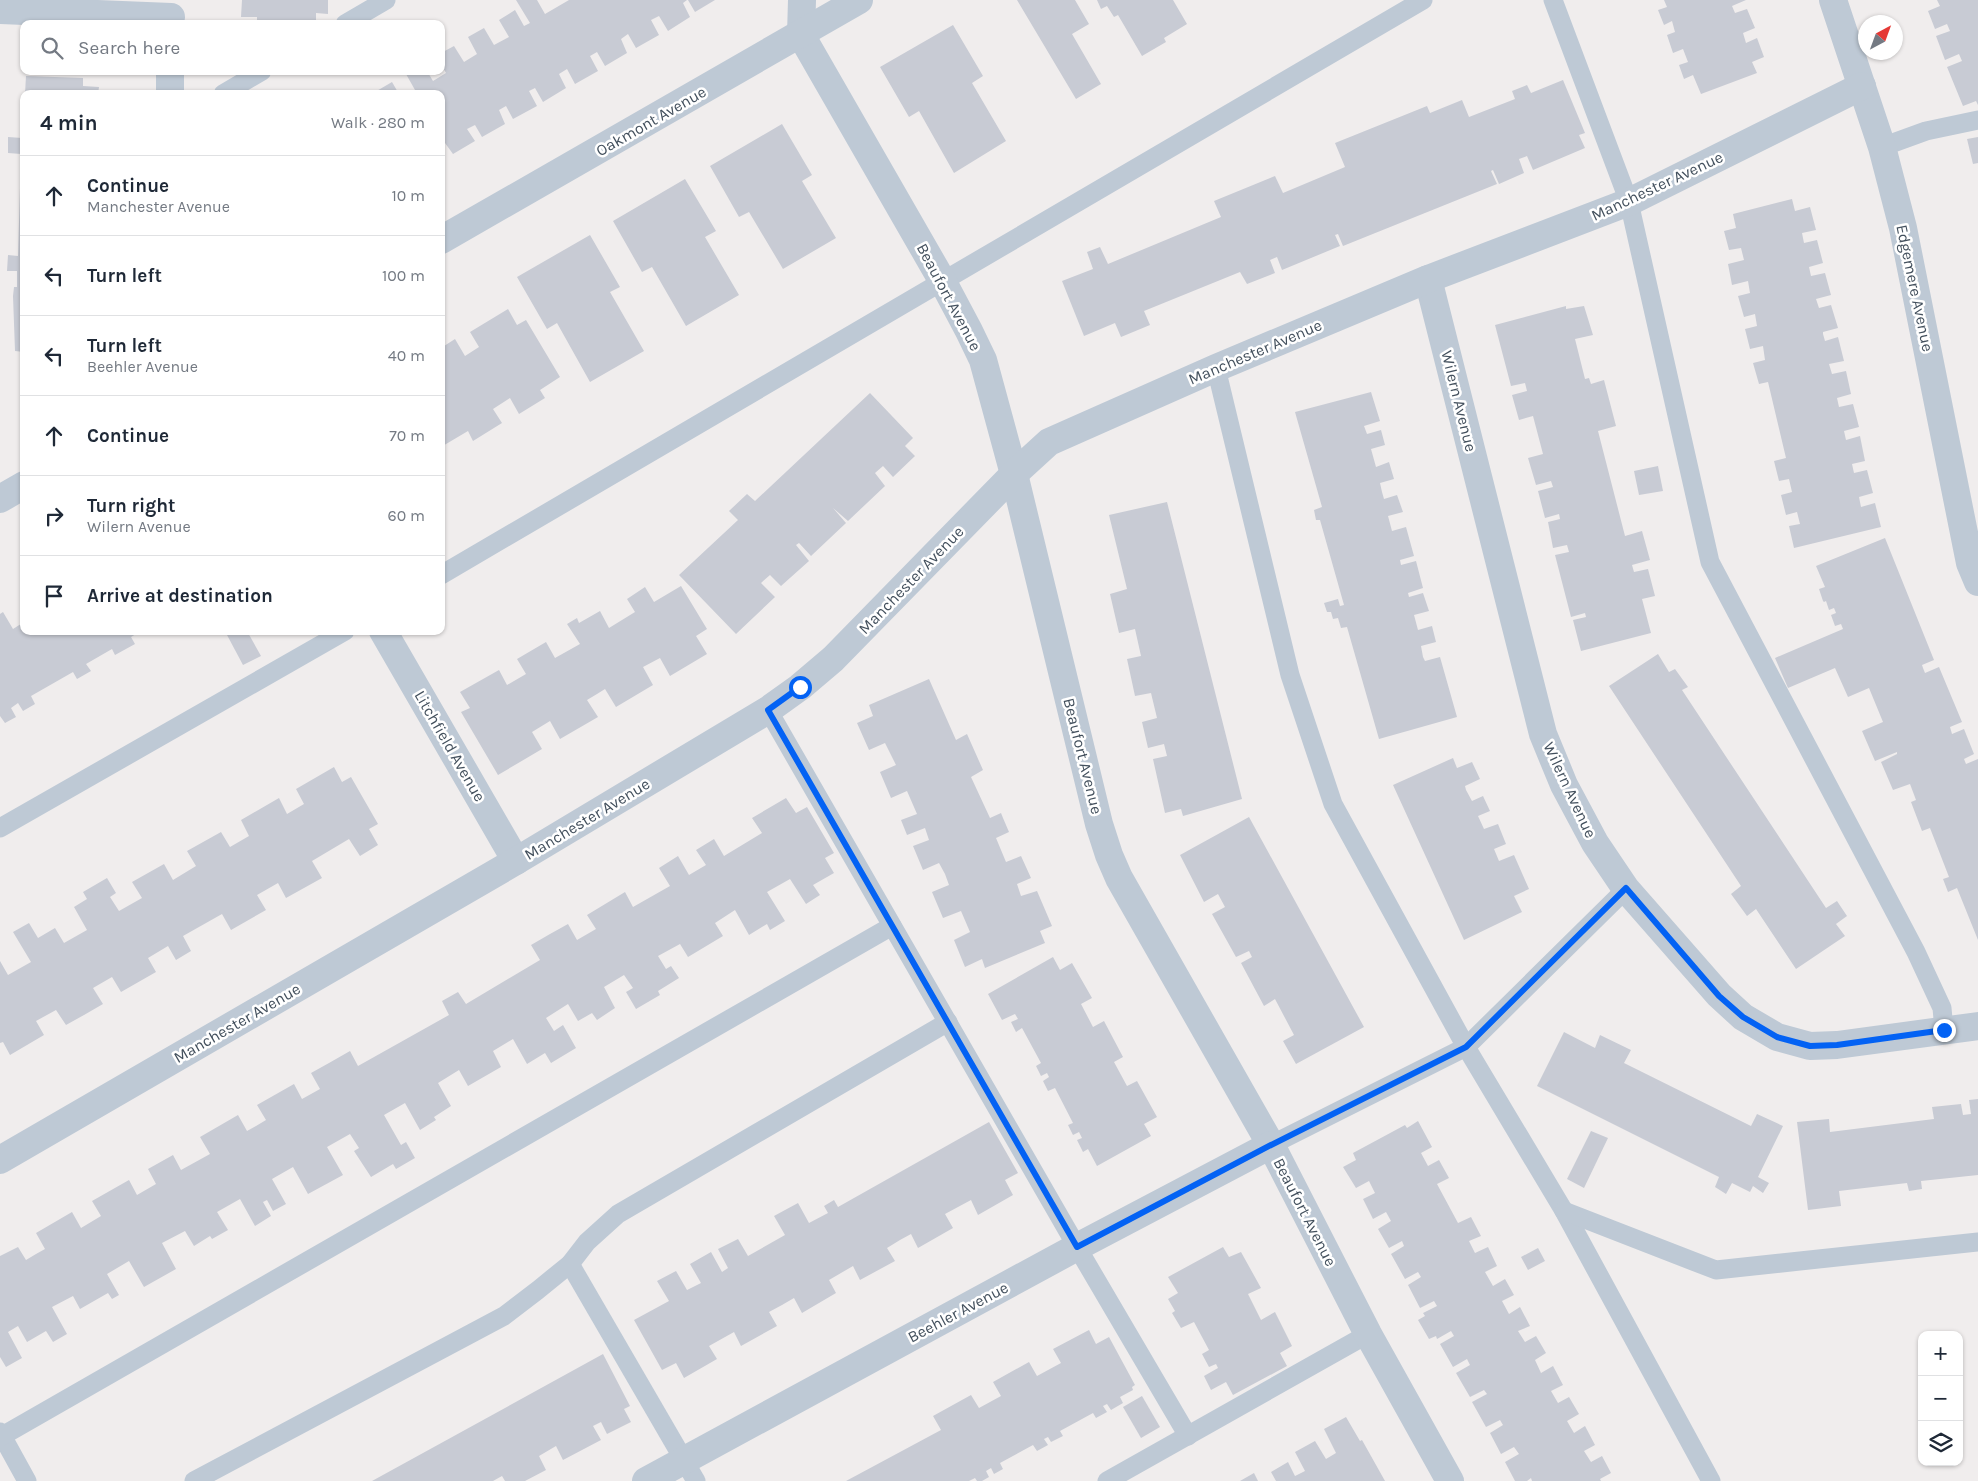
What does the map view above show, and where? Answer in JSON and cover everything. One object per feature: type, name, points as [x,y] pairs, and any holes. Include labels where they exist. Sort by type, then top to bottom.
[{"type":"street","points":[[801,35],[802,0]]},
{"type":"street","name":"Oakmont Avenue","points":[[445,238],[859,0]]},
{"type":"street","name":"Edgemere Avenue","points":[[1833,0],[1882,147],[1903,228],[1970,563],[1978,582]]},
{"type":"street","points":[[0,10],[171,14]]},
{"type":"street","name":"Beaufort Avenue","points":[[801,35],[943,282],[983,360],[1014,474],[1099,824],[1109,855],[1120,878],[1271,1145],[1368,1334],[1450,1481]]},
{"type":"street","points":[[170,75],[170,90]]},
{"type":"street","name":"Manchester Avenue","points":[[0,1160],[516,861],[768,710],[800,687],[833,659],[1014,474],[1049,442],[1216,368],[1428,279],[1629,202],[1862,86]]},
{"type":"street","name":"Wilern Avenue","points":[[1428,279],[1543,734],[1564,785],[1595,843],[1626,888],[1719,996],[1743,1017],[1777,1037],[1810,1046],[1837,1045],[1978,1026]]},
{"type":"street","points":[[0,499],[20,487]]},
{"type":"street","name":"Litchfield Avenue","points":[[385,635],[516,861]]},
{"type":"street","name":"Beehler Avenue","points":[[646,1481],[690,1471],[1077,1247],[1271,1145]]},
{"type":"lane","points":[[352,20],[386,0]]},
{"type":"lane","points":[[445,573],[1423,0]]},
{"type":"lane","points":[[1553,0],[1629,202],[1710,562],[1916,952],[1942,1008],[1944,1030]]},
{"type":"lane","points":[[229,90],[255,75]]},
{"type":"lane","points":[[1882,147],[1926,130],[1978,120]]},
{"type":"lane","points":[[1216,368],[1290,675],[1333,804],[1466,1047],[1564,1211],[1711,1481]]},
{"type":"lane","points":[[0,828],[338,635]]},
{"type":"lane","points":[[768,710],[1188,1436]]},
{"type":"lane","points":[[1271,1145],[1466,1047],[1626,888]]},
{"type":"lane","points":[[27,1481],[1,1434],[892,926]]},
{"type":"lane","points":[[194,1481],[504,1316],[570,1264],[588,1242],[618,1214],[948,1022]]},
{"type":"lane","points":[[1564,1211],[1716,1270],[1978,1242]]},
{"type":"lane","points":[[570,1264],[690,1471]]},
{"type":"lane","points":[[1107,1481],[1368,1334]]},
{"type":"building","points":[[242,0],[328,0],[328,14],[316,13],[316,20],[257,20],[257,17],[241,17]]},
{"type":"building","points":[[516,0],[537,0],[545,14],[569,0],[687,0],[683,3],[690,17],[668,31],[659,16],[651,20],[659,35],[636,48],[628,34],[621,39],[627,53],[605,66],[597,52],[590,56],[598,71],[575,84],[567,69],[559,74],[566,88],[543,102],[535,88],[529,91],[537,106],[513,119],[506,106],[499,110],[505,124],[482,137],[475,125],[467,129],[475,141],[453,154],[445,143],[445,90],[415,90],[407,75],[429,75],[433,81],[445,75],[445,51],[454,46],[464,62],[477,54],[468,37],[484,28],[494,45],[509,37],[499,20],[515,10],[524,26],[530,23]]},
{"type":"building","points":[[688,0],[715,0],[695,12]]},
{"type":"building","points":[[1017,0],[1075,0],[1089,24],[1072,34],[1101,84],[1076,99]]},
{"type":"building","points":[[1097,0],[1173,0],[1187,24],[1164,38],[1166,42],[1142,56],[1118,15],[1114,17],[1107,6],[1101,9]]},
{"type":"building","points":[[1664,0],[1746,0],[1732,6],[1735,13],[1747,9],[1755,28],[1743,33],[1746,43],[1757,38],[1764,57],[1752,62],[1757,73],[1701,94],[1693,75],[1684,79],[1679,65],[1688,62],[1683,49],[1673,53],[1667,35],[1675,32],[1672,21],[1664,25],[1658,10],[1667,7]]},
{"type":"building","points":[[1937,0],[1978,0],[1978,105],[1976,101],[1963,106],[1947,67],[1962,61],[1959,54],[1945,60],[1936,36],[1950,31],[1947,24],[1935,29],[1928,11],[1940,6]]},
{"type":"building","points":[[953,25],[983,76],[972,83],[1006,141],[954,173],[919,111],[909,117],[880,67]]},
{"type":"building","points":[[26,76],[83,78],[83,86],[99,87],[99,90],[25,90]]},
{"type":"building","points":[[1563,80],[1585,133],[1579,135],[1585,148],[1533,170],[1527,156],[1519,159],[1524,173],[1499,184],[1493,170],[1491,171],[1497,184],[1343,246],[1338,234],[1335,235],[1340,246],[1282,270],[1277,257],[1270,260],[1275,273],[1247,284],[1240,272],[1144,311],[1150,325],[1121,337],[1115,323],[1084,336],[1062,281],[1093,269],[1087,252],[1100,247],[1108,264],[1221,217],[1214,201],[1275,176],[1283,193],[1345,167],[1335,143],[1427,106],[1430,113],[1462,100],[1469,117],[1515,99],[1512,91],[1527,85],[1531,93]]},
{"type":"building","points":[[392,82],[397,90],[378,90]]},
{"type":"building","points":[[782,124],[812,175],[802,181],[836,238],[783,269],[749,212],[739,217],[710,166]]},
{"type":"building","points":[[8,137],[20,138],[20,154],[8,153]]},
{"type":"building","points":[[1978,137],[1978,163],[1973,164],[1967,139]]},
{"type":"building","points":[[685,179],[716,231],[705,237],[739,295],[686,326],[652,267],[642,272],[613,221]]},
{"type":"building","points":[[20,188],[20,352],[15,351],[13,296],[14,287],[17,287],[17,271],[7,271],[8,255],[18,256]]},
{"type":"building","points":[[1792,199],[1795,211],[1810,207],[1816,230],[1802,233],[1804,243],[1817,240],[1823,263],[1809,267],[1811,276],[1825,273],[1831,295],[1816,299],[1819,308],[1831,305],[1838,328],[1823,332],[1823,334],[1825,341],[1838,337],[1844,361],[1829,364],[1832,374],[1846,371],[1851,394],[1837,398],[1839,407],[1853,404],[1859,427],[1844,431],[1846,440],[1860,436],[1865,461],[1852,464],[1854,473],[1867,470],[1873,493],[1859,497],[1861,507],[1875,503],[1881,527],[1794,548],[1789,526],[1800,524],[1797,512],[1786,515],[1781,495],[1792,492],[1789,479],[1779,481],[1774,461],[1786,458],[1768,382],[1759,384],[1753,363],[1765,360],[1763,346],[1750,349],[1745,329],[1757,326],[1755,314],[1744,317],[1738,296],[1750,293],[1748,281],[1732,285],[1728,264],[1744,260],[1741,248],[1729,250],[1724,231],[1736,228],[1733,214]]},
{"type":"building","points":[[590,235],[620,287],[610,292],[644,351],[590,382],[557,323],[547,329],[517,277]]},
{"type":"building","points":[[1566,306],[1566,309],[1584,306],[1593,335],[1575,339],[1585,379],[1589,378],[1591,384],[1604,380],[1616,426],[1598,431],[1625,536],[1642,531],[1650,560],[1632,565],[1634,572],[1648,569],[1655,596],[1642,599],[1651,633],[1581,651],[1573,620],[1586,617],[1585,613],[1571,617],[1555,555],[1569,552],[1567,545],[1553,548],[1548,522],[1560,519],[1559,514],[1545,518],[1538,491],[1553,487],[1551,481],[1536,485],[1528,458],[1543,454],[1533,416],[1519,420],[1512,395],[1527,391],[1525,383],[1511,386],[1495,325]]},
{"type":"building","points":[[508,309],[517,325],[526,320],[560,377],[540,390],[545,398],[519,414],[510,398],[493,409],[502,423],[473,441],[468,431],[445,445],[445,345],[455,339],[465,356],[479,347],[470,332]]},
{"type":"building","points":[[1371,392],[1380,421],[1364,426],[1367,434],[1381,430],[1385,445],[1371,449],[1376,467],[1389,462],[1394,479],[1380,483],[1382,492],[1384,499],[1397,495],[1403,512],[1388,516],[1392,531],[1406,527],[1414,556],[1400,560],[1401,565],[1416,561],[1423,588],[1408,593],[1409,597],[1423,593],[1429,611],[1414,615],[1418,630],[1432,626],[1436,642],[1421,646],[1423,657],[1425,661],[1440,657],[1457,717],[1379,739],[1347,627],[1341,628],[1338,618],[1333,619],[1331,612],[1327,612],[1324,603],[1338,599],[1340,606],[1344,605],[1320,520],[1316,520],[1314,510],[1322,507],[1295,412]]},
{"type":"building","points":[[870,393],[913,438],[905,446],[915,456],[893,477],[883,466],[875,473],[885,486],[848,521],[833,508],[846,523],[811,556],[799,543],[796,545],[809,561],[781,586],[770,575],[761,583],[775,597],[736,634],[679,575],[738,520],[729,511],[747,494],[755,501]]},
{"type":"building","points":[[1658,466],[1663,491],[1639,495],[1634,471]]},
{"type":"building","points":[[1167,502],[1242,799],[1183,816],[1181,809],[1165,813],[1153,759],[1167,756],[1164,744],[1148,748],[1142,722],[1157,718],[1151,693],[1135,696],[1127,659],[1141,656],[1135,629],[1119,633],[1110,594],[1127,589],[1109,515]]},
{"type":"building","points":[[1885,538],[1934,660],[1922,665],[1925,673],[1939,667],[1962,722],[1950,727],[1952,734],[1964,729],[1974,754],[1964,759],[1966,764],[1978,759],[1978,940],[1957,888],[1948,892],[1943,879],[1949,877],[1930,828],[1922,831],[1911,802],[1916,800],[1910,784],[1893,790],[1881,762],[1897,754],[1897,752],[1875,761],[1862,731],[1883,722],[1869,688],[1848,697],[1835,668],[1788,688],[1775,658],[1843,629],[1841,624],[1835,626],[1831,615],[1836,613],[1834,608],[1829,610],[1826,601],[1823,601],[1819,589],[1825,587],[1816,566]]},
{"type":"building","points":[[681,586],[707,629],[696,636],[707,654],[670,676],[660,658],[643,667],[653,685],[616,707],[605,689],[587,700],[598,717],[560,739],[550,721],[532,732],[542,749],[498,775],[461,712],[470,708],[460,692],[499,670],[507,685],[514,681],[526,674],[517,659],[546,642],[555,658],[580,644],[567,624],[577,618],[579,623],[600,611],[609,628],[635,612],[627,599],[645,587],[654,602]]},
{"type":"building","points":[[3,612],[13,629],[20,625],[20,635],[134,635],[131,637],[135,644],[115,655],[112,649],[86,664],[91,671],[77,679],[73,672],[31,696],[35,704],[23,711],[18,703],[11,708],[16,717],[5,723],[0,716],[0,614]]},
{"type":"building","points":[[227,635],[249,635],[261,656],[243,665]]},
{"type":"building","points":[[1658,654],[1669,672],[1675,669],[1688,687],[1682,690],[1826,908],[1837,901],[1847,916],[1836,924],[1845,936],[1796,969],[1756,909],[1747,916],[1731,894],[1741,886],[1609,686]]},
{"type":"building","points":[[929,679],[956,740],[967,734],[983,770],[971,777],[990,818],[1001,813],[1009,832],[996,838],[1006,862],[1021,856],[1031,878],[1017,884],[1021,896],[1037,891],[1052,926],[1040,931],[1045,943],[985,968],[982,959],[965,967],[954,940],[970,932],[961,911],[943,918],[932,892],[949,885],[945,874],[939,863],[923,870],[913,846],[929,840],[925,828],[907,835],[901,820],[917,814],[907,791],[891,798],[880,772],[896,765],[885,743],[869,750],[857,723],[873,716],[869,705]]},
{"type":"building","points":[[1453,758],[1457,768],[1472,762],[1480,779],[1465,786],[1466,790],[1472,801],[1483,796],[1490,811],[1478,816],[1484,829],[1498,824],[1506,844],[1494,849],[1499,861],[1514,855],[1529,889],[1514,896],[1522,912],[1464,940],[1393,785]]},
{"type":"building","points":[[334,767],[342,782],[351,777],[378,824],[369,829],[378,845],[360,856],[349,839],[312,861],[322,878],[286,898],[278,883],[257,895],[266,910],[231,930],[222,914],[183,936],[191,951],[176,960],[168,946],[148,958],[156,972],[121,992],[112,977],[93,988],[103,1004],[66,1025],[56,1010],[36,1021],[44,1035],[10,1055],[3,1042],[0,1043],[0,961],[8,975],[31,962],[13,932],[29,923],[38,938],[55,928],[64,943],[87,930],[74,907],[87,899],[83,892],[107,878],[116,893],[110,897],[119,911],[142,898],[132,882],[164,864],[173,880],[196,866],[187,851],[221,832],[230,847],[249,836],[241,820],[279,798],[287,814],[304,804],[296,789]]},
{"type":"building","points":[[786,798],[796,813],[807,807],[834,853],[825,858],[834,873],[813,885],[820,895],[806,904],[790,879],[767,892],[785,921],[770,930],[767,924],[749,935],[735,910],[715,923],[723,936],[688,957],[680,944],[658,956],[666,969],[671,966],[679,978],[658,991],[660,995],[636,1009],[626,992],[633,988],[624,975],[604,987],[615,1008],[597,1020],[592,1013],[578,1021],[568,1004],[546,1018],[554,1031],[563,1025],[576,1048],[551,1063],[545,1053],[527,1064],[513,1039],[493,1051],[501,1067],[468,1086],[459,1070],[438,1083],[451,1106],[434,1117],[436,1120],[420,1130],[405,1103],[384,1115],[401,1145],[406,1142],[415,1158],[396,1169],[393,1164],[371,1177],[354,1151],[359,1148],[350,1134],[327,1147],[343,1175],[308,1194],[293,1167],[272,1179],[286,1204],[273,1211],[267,1200],[263,1202],[271,1216],[255,1226],[240,1199],[217,1212],[228,1230],[212,1239],[210,1236],[194,1246],[185,1231],[162,1243],[176,1269],[144,1287],[129,1261],[107,1274],[119,1295],[112,1299],[108,1293],[80,1309],[73,1296],[52,1307],[67,1334],[53,1342],[46,1331],[27,1342],[18,1326],[8,1332],[22,1358],[6,1367],[0,1357],[0,1256],[18,1247],[26,1260],[45,1249],[36,1233],[72,1212],[81,1228],[101,1216],[92,1201],[129,1180],[137,1195],[156,1184],[148,1169],[173,1155],[181,1170],[210,1154],[200,1137],[238,1115],[247,1131],[266,1120],[257,1105],[294,1084],[302,1099],[320,1089],[311,1073],[350,1051],[358,1066],[449,1015],[442,1001],[458,992],[466,1004],[540,960],[531,945],[568,924],[577,940],[596,929],[587,915],[625,892],[633,907],[670,886],[659,868],[678,856],[689,875],[706,865],[696,850],[714,839],[724,856],[762,833],[752,818]]},
{"type":"building","points":[[1249,817],[1364,1027],[1296,1064],[1283,1041],[1294,1035],[1275,999],[1264,1006],[1241,963],[1252,957],[1249,951],[1236,957],[1212,914],[1225,907],[1218,894],[1204,902],[1180,855]]},
{"type":"building","points":[[1053,957],[1060,970],[1072,963],[1092,998],[1081,1004],[1093,1027],[1104,1021],[1123,1057],[1114,1062],[1127,1086],[1137,1081],[1157,1117],[1144,1124],[1151,1136],[1097,1166],[1088,1149],[1083,1152],[1077,1140],[1082,1138],[1079,1132],[1073,1135],[1068,1125],[1073,1123],[1055,1088],[1048,1091],[1043,1081],[1049,1077],[1047,1073],[1041,1076],[1036,1066],[1041,1063],[1022,1028],[1016,1032],[1011,1022],[1018,1019],[1015,1014],[1002,1020],[988,994]]},
{"type":"building","points":[[1564,1032],[1595,1048],[1600,1035],[1631,1050],[1624,1063],[1751,1126],[1757,1114],[1783,1126],[1758,1177],[1769,1183],[1763,1193],[1753,1186],[1750,1192],[1732,1183],[1726,1194],[1715,1187],[1719,1177],[1537,1086]]},
{"type":"building","points":[[1978,1099],[1978,1175],[1921,1181],[1922,1189],[1909,1191],[1907,1183],[1839,1191],[1841,1206],[1808,1210],[1797,1122],[1829,1119],[1830,1132],[1934,1119],[1932,1107],[1961,1104],[1963,1115],[1971,1114],[1969,1100]]},
{"type":"building","points":[[1418,1121],[1432,1147],[1421,1153],[1428,1166],[1439,1160],[1449,1178],[1437,1184],[1458,1223],[1471,1217],[1481,1236],[1469,1241],[1475,1253],[1488,1247],[1497,1266],[1485,1272],[1493,1286],[1505,1279],[1514,1295],[1502,1301],[1509,1314],[1520,1307],[1530,1326],[1518,1331],[1525,1342],[1536,1336],[1546,1353],[1535,1360],[1541,1373],[1553,1366],[1563,1385],[1551,1391],[1558,1403],[1569,1397],[1579,1414],[1567,1421],[1574,1433],[1585,1426],[1595,1445],[1584,1451],[1591,1462],[1602,1456],[1610,1471],[1611,1473],[1600,1479],[1601,1481],[1532,1481],[1531,1478],[1527,1481],[1515,1481],[1505,1462],[1519,1454],[1514,1447],[1501,1454],[1490,1433],[1503,1425],[1500,1420],[1486,1427],[1472,1402],[1487,1394],[1484,1390],[1470,1397],[1456,1373],[1470,1365],[1467,1359],[1453,1367],[1440,1344],[1454,1336],[1451,1331],[1437,1339],[1436,1336],[1429,1339],[1418,1320],[1425,1316],[1423,1313],[1437,1306],[1434,1301],[1420,1308],[1408,1285],[1421,1277],[1418,1272],[1405,1279],[1391,1254],[1404,1246],[1402,1241],[1389,1248],[1378,1229],[1391,1221],[1386,1212],[1373,1219],[1363,1199],[1375,1193],[1369,1181],[1356,1188],[1343,1167],[1356,1160],[1353,1153],[1405,1125],[1407,1128]]},
{"type":"building","points":[[989,1122],[1018,1173],[1005,1180],[1013,1195],[978,1215],[971,1200],[945,1214],[953,1228],[918,1248],[911,1234],[900,1240],[887,1248],[895,1261],[860,1280],[853,1266],[829,1280],[836,1293],[802,1313],[794,1298],[769,1312],[777,1326],[741,1346],[734,1332],[709,1346],[717,1359],[684,1378],[676,1363],[662,1370],[634,1320],[669,1301],[657,1281],[676,1271],[687,1290],[701,1283],[690,1264],[711,1252],[722,1272],[728,1268],[718,1249],[738,1239],[748,1256],[785,1235],[774,1216],[798,1203],[809,1223],[828,1213],[824,1206],[834,1200],[838,1207]]},
{"type":"building","points":[[1591,1131],[1608,1138],[1584,1188],[1567,1179]]},
{"type":"building","points":[[1223,1247],[1229,1257],[1241,1252],[1261,1288],[1248,1294],[1261,1320],[1275,1312],[1292,1346],[1280,1353],[1287,1366],[1233,1395],[1226,1382],[1211,1390],[1204,1376],[1218,1368],[1216,1364],[1209,1367],[1202,1354],[1209,1350],[1194,1322],[1181,1328],[1172,1313],[1175,1311],[1168,1299],[1178,1293],[1168,1277]]},
{"type":"building","points":[[1538,1248],[1545,1261],[1528,1270],[1521,1257]]},
{"type":"building","points":[[1089,1330],[1096,1344],[1109,1337],[1135,1385],[1132,1387],[1133,1390],[1120,1397],[1123,1403],[1111,1410],[1107,1404],[1103,1406],[1107,1412],[1096,1418],[1093,1413],[1060,1431],[1063,1436],[1051,1442],[1048,1437],[1044,1439],[1048,1445],[1037,1451],[1033,1445],[1000,1463],[1003,1469],[994,1474],[991,1468],[986,1471],[989,1477],[982,1481],[977,1481],[975,1478],[969,1481],[846,1481],[941,1430],[933,1416],[971,1395],[979,1408],[1001,1396],[993,1382],[1029,1362],[1037,1376],[1061,1363],[1053,1349]]},
{"type":"building","points":[[603,1354],[630,1406],[624,1409],[631,1422],[607,1434],[601,1422],[593,1426],[601,1440],[563,1460],[556,1446],[539,1456],[546,1470],[525,1481],[505,1481],[502,1476],[493,1481],[372,1481]]},
{"type":"building","points":[[1142,1396],[1160,1427],[1141,1438],[1123,1407]]},
{"type":"building","points":[[1346,1417],[1360,1441],[1362,1440],[1385,1481],[1276,1481],[1271,1472],[1288,1462],[1295,1476],[1305,1471],[1295,1452],[1315,1441],[1326,1459],[1336,1453],[1324,1429]]},
{"type":"building","points":[[1254,1473],[1258,1481],[1240,1481]]},
{"type":"route","points":[[800,687],[768,710],[1077,1247],[1271,1145],[1466,1047],[1626,888],[1719,996],[1743,1017],[1777,1037],[1810,1046],[1837,1045],[1944,1030]]}]
